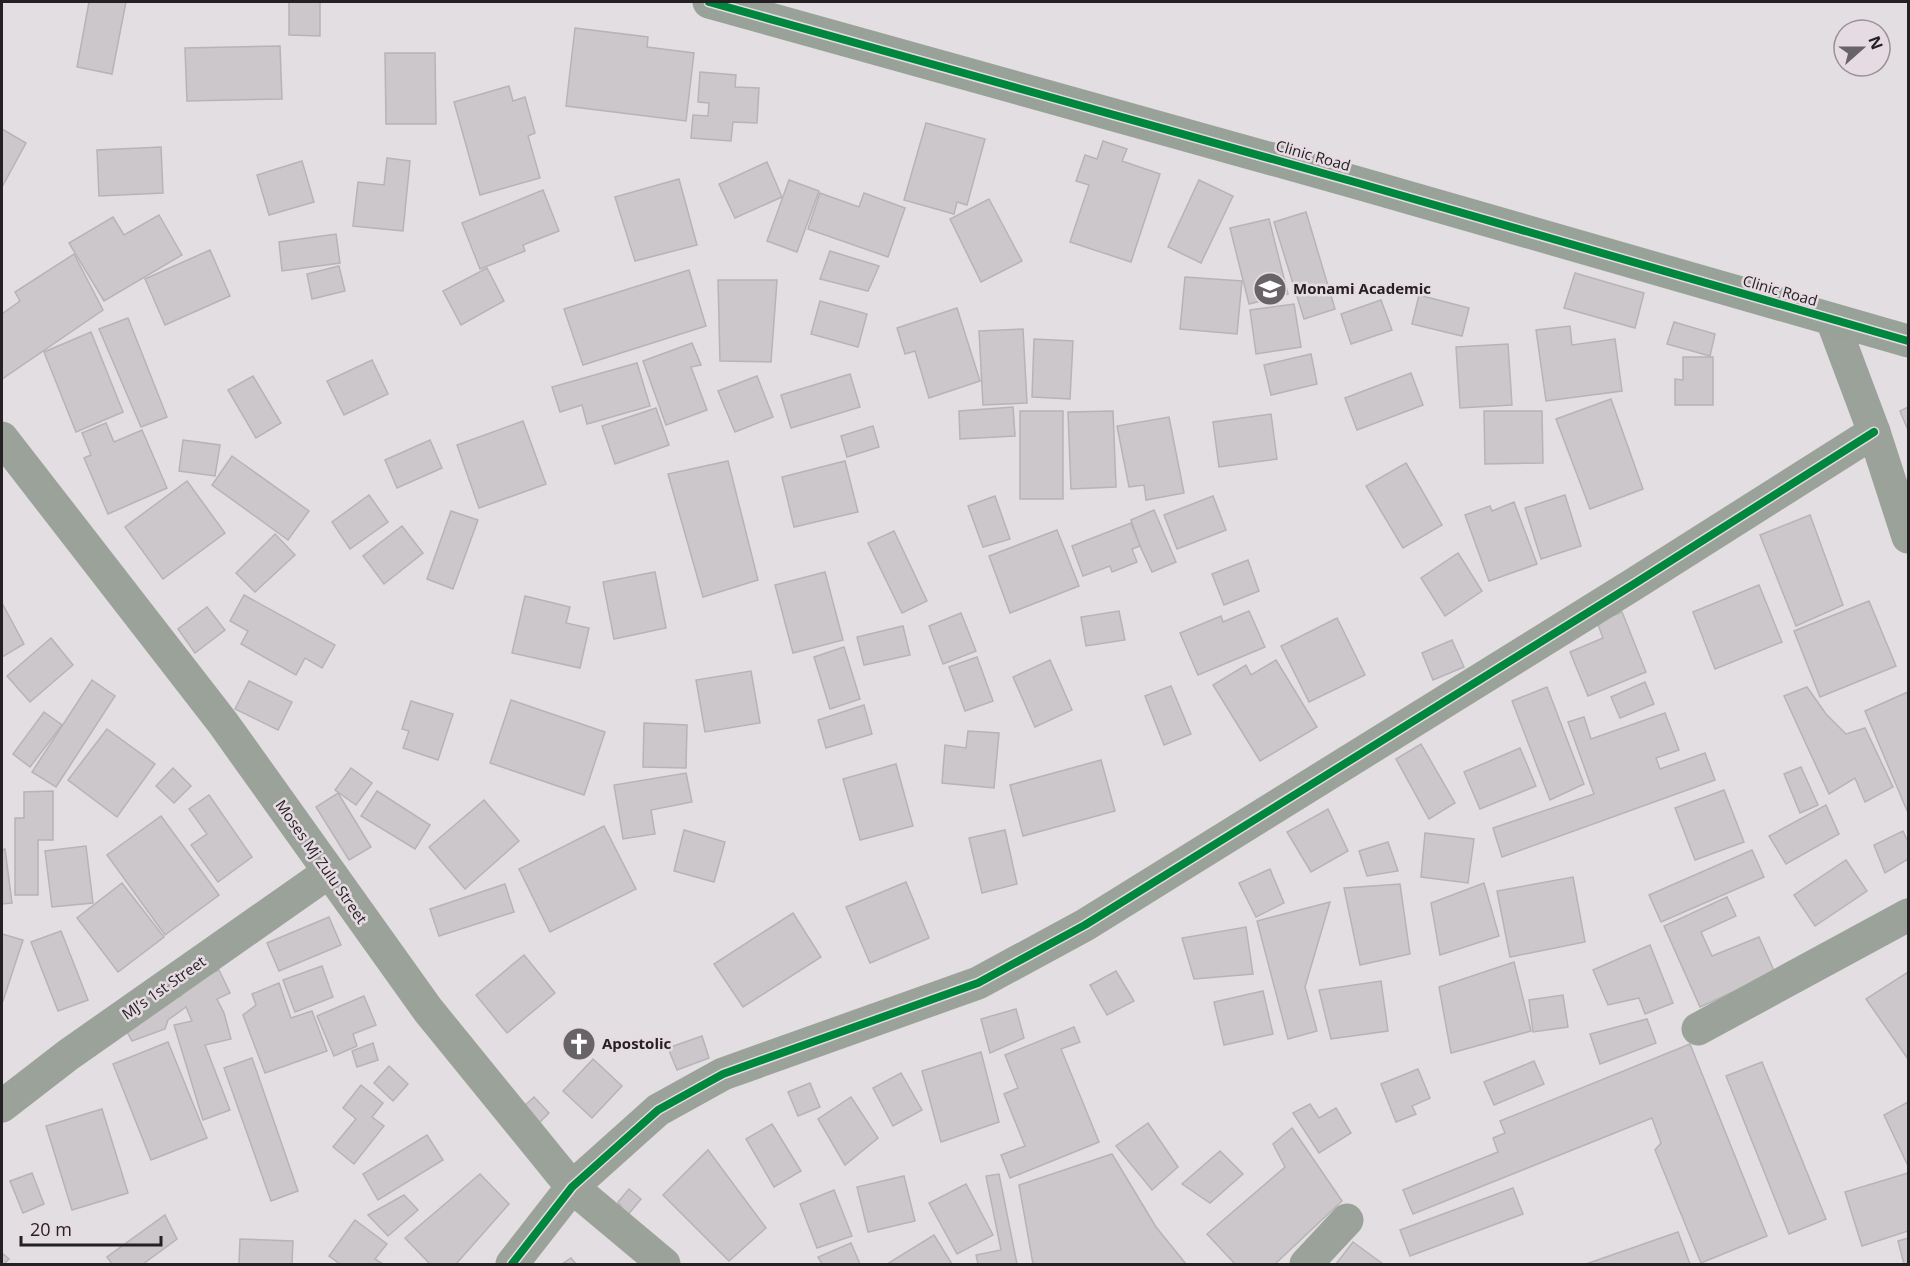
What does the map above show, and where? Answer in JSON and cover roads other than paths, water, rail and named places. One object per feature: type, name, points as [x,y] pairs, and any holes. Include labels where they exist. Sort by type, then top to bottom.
[{"type":"street","name":"Clinic Road","points":[[709,2],[1358,183],[1908,341]]},
{"type":"street","points":[[1832,320],[1874,432],[1908,537]]},
{"type":"street","points":[[512,1264],[572,1187],[658,1110],[723,1074],[978,983],[1085,925],[1874,432]]},
{"type":"street","name":"Moses Mj Zulu Street","points":[[2,438],[223,723],[428,1010],[572,1187],[664,1264]]},
{"type":"street","name":"MJ’s 1st Street","points":[[2,1106],[68,1055],[328,872]]},
{"type":"street","points":[[1698,1029],[1908,915]]},
{"type":"street","points":[[1306,1264],[1347,1220]]},
{"type":"place","name":"Monami Academic","points":[[1270,289]]},
{"type":"place","name":"Apostolic","points":[[579,1044]]}]
